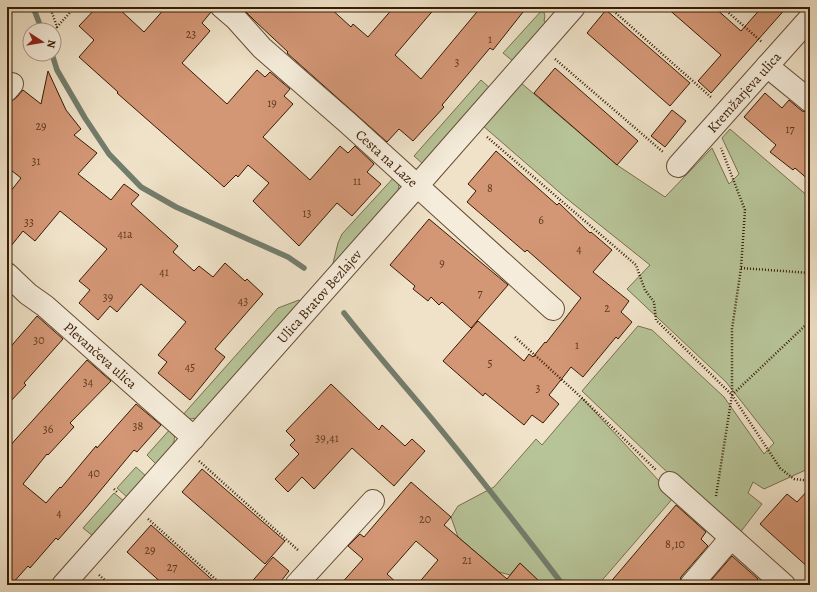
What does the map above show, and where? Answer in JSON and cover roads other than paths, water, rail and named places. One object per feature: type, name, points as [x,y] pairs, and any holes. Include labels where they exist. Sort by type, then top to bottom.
[{"type":"street","name":"Cesta na Laze","points":[[222,7],[236,19],[262,48],[348,123],[553,309]]},
{"type":"street","name":"Ulica Bratov Bezlajev","points":[[63,585],[133,506],[194,448],[566,9]]},
{"type":"street","name":"Kremžarjeva ulica","points":[[678,166],[810,18]]},
{"type":"street","points":[[772,61],[810,101]]},
{"type":"street","name":"Plevančeva ulica","points":[[7,274],[28,294],[45,306],[194,448]]},
{"type":"street","points":[[670,483],[784,585]]},
{"type":"street","points":[[296,585],[373,501]]},
{"type":"street","points":[[691,585],[732,538]]},
{"type":"waterway","points":[[33,7],[39,22]]},
{"type":"waterway","points":[[54,62],[57,70],[85,118],[109,154],[141,187],[176,207],[288,257],[304,268]]},
{"type":"waterway","points":[[344,313],[470,465],[563,585]]}]
